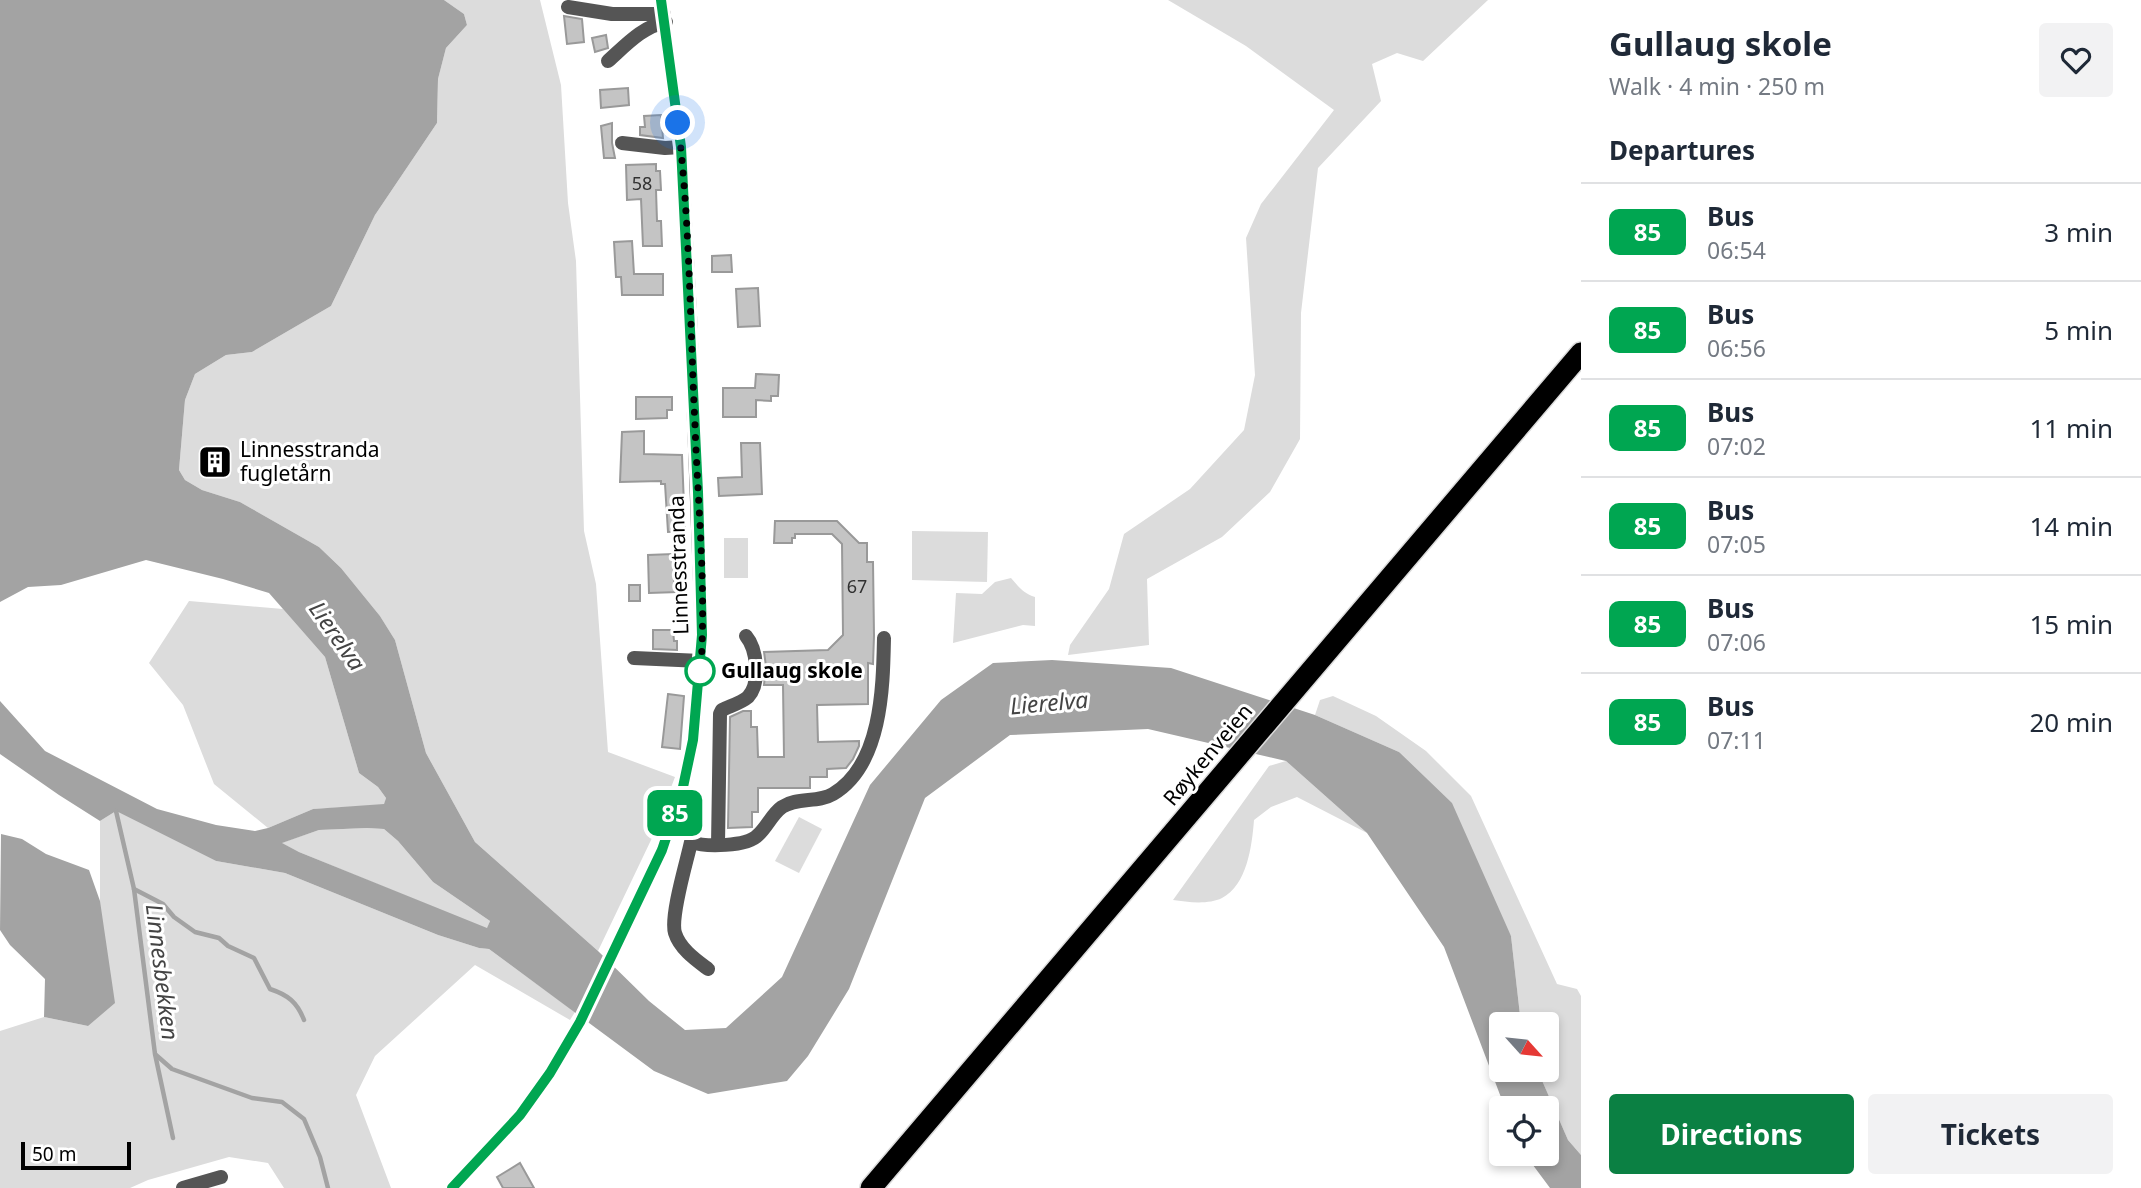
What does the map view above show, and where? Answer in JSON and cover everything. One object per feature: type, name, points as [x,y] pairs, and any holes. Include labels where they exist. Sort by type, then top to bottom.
[{"type":"highway","name":"Røykenveien","points":[[871,1188],[1581,353]]},
{"type":"street","points":[[568,7],[612,13],[664,12]]},
{"type":"street","points":[[608,61],[644,31],[657,24],[664,12]]},
{"type":"street","name":"Linnesstranda","points":[[462,1185],[532,1099],[580,1022],[662,850],[683,787],[693,740],[702,635],[700,538],[681,147],[664,12]]},
{"type":"street","points":[[622,143],[664,148],[681,147]]},
{"type":"street","points":[[718,845],[720,714],[722,710],[750,695],[756,681],[753,651],[746,636]]},
{"type":"street","points":[[708,969],[687,952],[675,932],[674,919],[691,842],[699,845],[743,843],[757,837],[780,808],[790,803],[827,798],[846,785],[860,767],[876,724],[882,699],[884,638]]},
{"type":"street","points":[[634,658],[701,661]]},
{"type":"street","points":[[183,1188],[222,1177]]},
{"type":"shaded area","points":[[444,0],[540,0],[561,85],[568,203],[576,261],[584,531],[596,584],[608,752],[675,777],[652,838],[598,951],[475,842],[426,753],[395,640],[380,616],[341,568],[319,547],[240,502],[202,490],[185,480],[179,470],[185,400],[195,374],[226,355],[252,352],[331,306],[375,215],[437,123],[438,79],[446,48],[467,25],[464,14]]},
{"type":"shaded area","points":[[1168,0],[1488,0],[1423,61],[1397,53],[1372,64],[1381,101],[1318,168],[1301,313],[1300,439],[1270,492],[1222,537],[1147,579],[1149,645],[1068,655],[1070,645],[1109,589],[1124,534],[1190,489],[1244,430],[1255,375],[1246,238],[1261,204],[1334,110],[1246,46]]},
{"type":"shaded area","points":[[912,531],[988,532],[987,582],[912,580]]},
{"type":"shaded area","points":[[724,538],[748,538],[748,578],[724,578]]},
{"type":"shaded area","points":[[1011,578],[1024,592],[1035,597],[1035,626],[1023,625],[953,643],[956,593],[982,594],[995,582]]},
{"type":"shaded area","points":[[189,601],[283,609],[325,657],[359,773],[378,787],[386,798],[384,805],[313,809],[268,828],[214,784],[183,705],[149,663]]},
{"type":"shaded area","points":[[1333,696],[1376,716],[1426,751],[1471,796],[1557,984],[1577,989],[1581,996],[1581,1155],[1568,1140],[1559,1119],[1559,1096],[1549,1096],[1543,1082],[1559,1082],[1559,1012],[1520,1012],[1511,936],[1399,752],[1315,715],[1320,700]]},
{"type":"shaded area","points":[[1286,761],[1367,833],[1297,797],[1271,807],[1254,820],[1247,864],[1230,892],[1210,902],[1173,900],[1269,766]]},
{"type":"shaded area","points":[[116,811],[216,861],[285,873],[438,935],[489,949],[575,1012],[570,1020],[475,965],[375,1056],[356,1095],[391,1188],[284,1188],[268,1163],[229,1157],[148,1180],[130,1188],[0,1188],[0,1031],[44,1017],[88,1026],[100,901],[100,821]]},
{"type":"shaded area","points":[[799,817],[822,829],[799,873],[775,861]]},
{"type":"shaded area","points":[[384,829],[398,841],[433,882],[490,921],[487,929],[281,843],[319,830]]},
{"type":"water","name":"Lierelva","points":[[0,0],[444,0],[464,14],[467,25],[446,48],[438,79],[437,123],[375,215],[331,306],[252,352],[226,355],[195,374],[185,400],[179,470],[185,480],[202,490],[240,502],[319,547],[341,568],[380,616],[395,640],[426,753],[475,842],[598,951],[649,1001],[685,1030],[726,1028],[782,977],[870,785],[941,700],[993,663],[1052,660],[1171,668],[1315,715],[1399,752],[1452,803],[1511,936],[1520,1012],[1489,1012],[1489,1066],[1444,947],[1367,833],[1286,761],[1148,729],[1010,735],[925,798],[849,989],[808,1056],[787,1081],[708,1094],[654,1071],[489,949],[438,935],[285,873],[216,861],[116,811],[100,821],[0,754],[0,701],[45,751],[157,809],[216,825],[255,831],[313,809],[384,804],[386,798],[378,787],[359,773],[325,657],[269,593],[146,560],[61,585],[28,587],[0,602]],"holes":[[[367,828],[384,829],[398,841],[433,882],[490,921],[487,928],[282,843],[319,830]]]},
{"type":"water","points":[[1,834],[22,839],[46,854],[89,870],[100,901],[115,1003],[88,1026],[44,1017],[45,979],[10,945],[0,930]]},
{"type":"water","points":[[1495,1082],[1543,1082],[1549,1096],[1500,1096]]},
{"type":"water","points":[[1559,1119],[1568,1140],[1581,1155],[1581,1188],[1550,1188],[1534,1166],[1559,1166]]},
{"type":"building","points":[[564,16],[582,19],[584,42],[567,44]]},
{"type":"building","points":[[606,35],[608,48],[595,52],[592,38]]},
{"type":"building","points":[[628,88],[629,105],[601,108],[600,90]]},
{"type":"building","points":[[661,115],[663,138],[640,135],[640,127],[645,127],[644,116]]},
{"type":"building","points":[[612,123],[615,158],[604,158],[601,126]]},
{"type":"building","points":[[656,164],[656,171],[660,171],[661,190],[656,190],[657,221],[661,221],[662,246],[643,246],[641,199],[627,200],[626,165]]},
{"type":"building","points":[[632,241],[634,274],[663,274],[663,295],[622,295],[621,277],[616,277],[614,242]]},
{"type":"building","points":[[731,255],[732,272],[712,272],[712,256]]},
{"type":"building","points":[[758,288],[760,326],[738,327],[736,289]]},
{"type":"building","points":[[756,374],[779,375],[778,396],[771,396],[771,401],[756,400],[756,417],[723,417],[723,388],[755,388]]},
{"type":"building","points":[[636,397],[672,397],[672,410],[667,410],[667,418],[636,419]]},
{"type":"building","points":[[644,431],[644,454],[682,455],[685,531],[668,532],[665,484],[661,484],[661,481],[620,482],[622,432]]},
{"type":"building","points":[[741,443],[760,443],[762,494],[719,496],[718,478],[742,477]]},
{"type":"building","points":[[775,521],[837,521],[859,543],[867,543],[867,562],[873,562],[874,636],[873,664],[868,663],[868,704],[817,705],[818,742],[859,741],[853,759],[846,768],[827,769],[827,777],[810,777],[810,788],[758,788],[758,812],[752,812],[752,827],[728,828],[730,717],[743,711],[751,711],[751,727],[757,727],[758,757],[784,757],[783,685],[764,685],[764,652],[828,650],[843,635],[842,544],[832,534],[795,534],[792,543],[774,543]]},
{"type":"building","points":[[673,554],[674,581],[678,580],[678,592],[649,593],[648,555]]},
{"type":"building","points":[[629,585],[640,585],[640,601],[629,601]]},
{"type":"building","points":[[653,630],[673,630],[677,650],[653,649]]},
{"type":"building","points":[[668,694],[684,696],[680,749],[662,747]]},
{"type":"building","points":[[520,1163],[534,1188],[503,1188],[497,1177]]},
{"type":"waterway","name":"Linnesbekken","points":[[116,811],[134,889],[155,1054],[173,1138]]},
{"type":"waterway","points":[[134,889],[163,904],[174,917],[195,932],[219,938],[228,946],[254,958],[270,989],[291,1000],[304,1020]]},
{"type":"waterway","points":[[156,1055],[172,1069],[252,1098],[282,1102],[304,1119],[320,1157],[328,1188]]},
{"type":"bus line","name":"85","points":[[452,1188],[520,1115],[565,1050],[637,907],[662,850],[683,787],[693,740],[702,635],[698,492],[681,147],[661,0]]},
{"type":"place","name":"Linnesstranda fugletårn","points":[[215,462]]},
{"type":"place","name":"Gullaug skole","points":[[700,671]]},
{"type":"route","points":[[678,123],[700,538],[702,635],[700,680],[700,671]]}]
